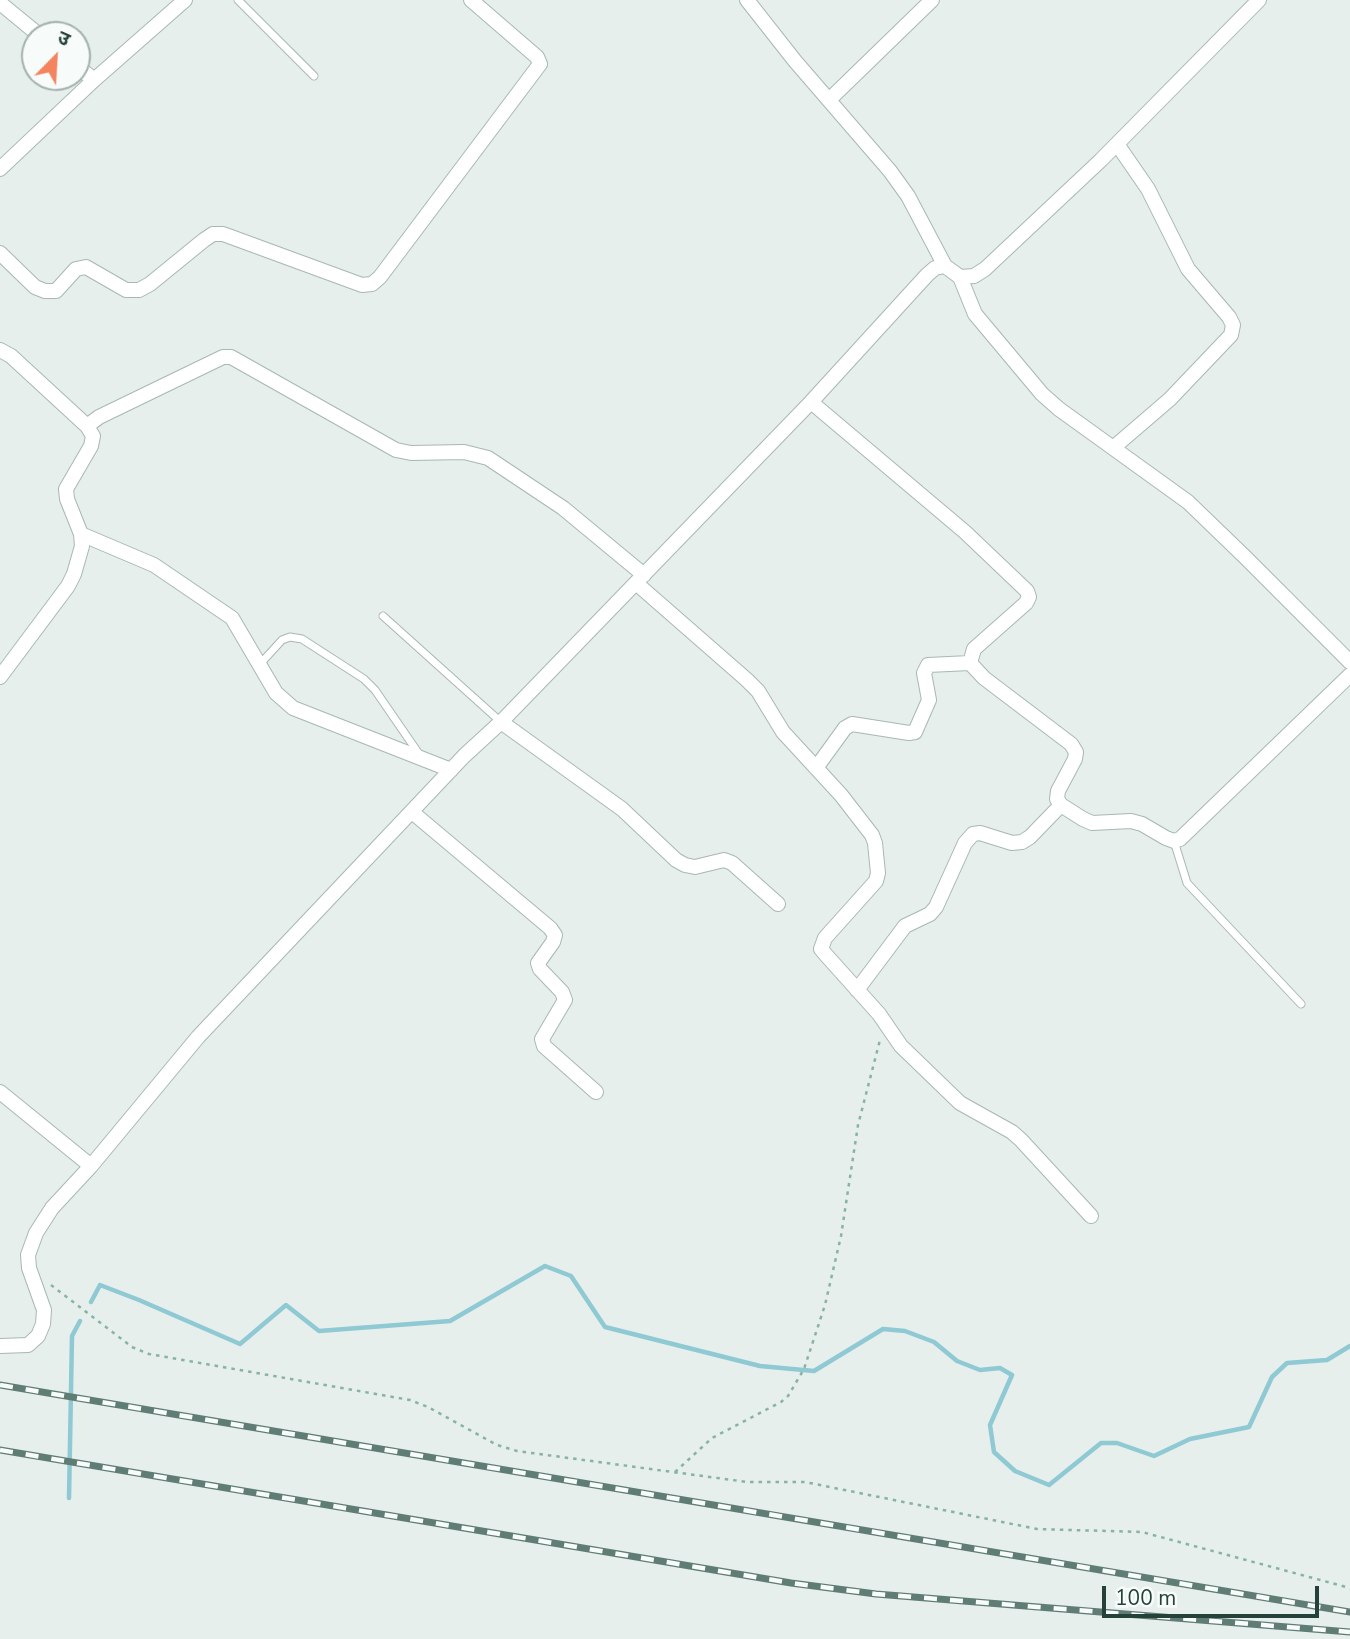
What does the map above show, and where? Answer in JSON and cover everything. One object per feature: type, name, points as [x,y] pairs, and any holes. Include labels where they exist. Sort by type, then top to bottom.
[{"type":"street","points":[[0,169],[94,80],[185,0]]},
{"type":"street","points":[[0,253],[36,287],[46,291],[56,291],[76,269],[86,267],[126,289],[139,290],[204,240],[214,234],[223,234],[362,285],[372,284],[388,267],[540,64],[537,57],[471,0]]},
{"type":"street","points":[[747,0],[795,61],[890,171],[908,196],[946,266],[960,277],[975,314],[1042,394],[1188,502],[1348,655]]},
{"type":"street","points":[[830,99],[932,0]]},
{"type":"street","points":[[960,277],[974,276],[985,269],[1117,144],[1259,0]]},
{"type":"street","points":[[0,3],[22,21]]},
{"type":"street","points":[[1113,448],[1170,399],[1231,335],[1233,325],[1188,268],[1148,189],[1117,144]]},
{"type":"street","points":[[0,1346],[28,1345],[38,1336],[44,1310],[29,1268],[28,1255],[36,1233],[52,1208],[91,1166],[198,1037],[451,770],[501,722],[811,402],[927,275],[935,268],[946,266]]},
{"type":"street","points":[[0,350],[11,356],[87,426],[93,436],[91,446],[66,489],[67,499],[81,534],[82,546],[74,574],[68,586],[0,677]]},
{"type":"street","points":[[87,426],[99,417],[223,356],[231,357],[396,450],[411,453],[464,452],[488,458],[563,509],[758,691],[783,732],[841,795],[872,835],[878,873],[876,881],[821,943],[821,949],[901,1046],[960,1103],[1012,1132],[1021,1140],[1091,1216]]},
{"type":"street","points":[[811,402],[965,533],[1027,591],[1029,597],[1026,603],[974,649],[970,663]]},
{"type":"street","points":[[81,534],[154,565],[232,618],[276,693],[293,708],[451,770]]},
{"type":"street","points":[[816,768],[845,728],[852,724],[915,732],[929,700],[924,673],[928,665],[970,663],[984,678],[1071,744],[1076,752],[1075,759],[1058,791],[1057,799],[1061,805],[1092,823],[1131,821],[1174,841],[1185,835],[1350,675]]},
{"type":"street","points":[[501,722],[622,809],[676,860],[695,867],[724,860],[732,863],[778,904]]},
{"type":"street","points":[[857,990],[905,926],[930,914],[936,907],[965,843],[973,834],[980,833],[1012,843],[1022,842],[1061,805]]},
{"type":"street","points":[[412,811],[555,935],[538,963],[540,969],[562,992],[565,1000],[542,1039],[544,1046],[596,1092]]},
{"type":"street","points":[[0,1092],[91,1166]]},
{"type":"lane","points":[[238,0],[314,76]]},
{"type":"lane","points":[[383,616],[501,722]]},
{"type":"lane","points":[[260,664],[282,640],[290,637],[302,639],[363,679],[375,690],[422,758]]},
{"type":"lane","points":[[1174,841],[1187,883],[1301,1004]]},
{"type":"path","points":[[675,1472],[712,1438],[781,1402],[788,1396],[803,1369],[822,1319],[841,1236],[858,1125],[884,1024]]},
{"type":"path","points":[[50,1283],[132,1347],[149,1354],[410,1400],[429,1407],[497,1445],[517,1451],[747,1482],[805,1482],[1037,1530],[1142,1532],[1350,1588]]},
{"type":"waterway","points":[[91,1302],[100,1285],[240,1344],[286,1305],[319,1331],[450,1321],[545,1266],[571,1276],[605,1327],[760,1366],[814,1371],[883,1329],[905,1331],[934,1342],[957,1361],[980,1370],[1000,1368],[1012,1375],[990,1425],[994,1452],[1015,1471],[1049,1485],[1101,1443],[1117,1443],[1154,1456],[1190,1439],[1249,1427],[1272,1377],[1287,1363],[1327,1360],[1350,1346]]},
{"type":"waterway","points":[[69,1498],[72,1336],[80,1321]]},
{"type":"railway","points":[[0,1385],[1350,1612]]},
{"type":"railway","points":[[0,1450],[791,1583],[876,1594],[1350,1632]]}]
